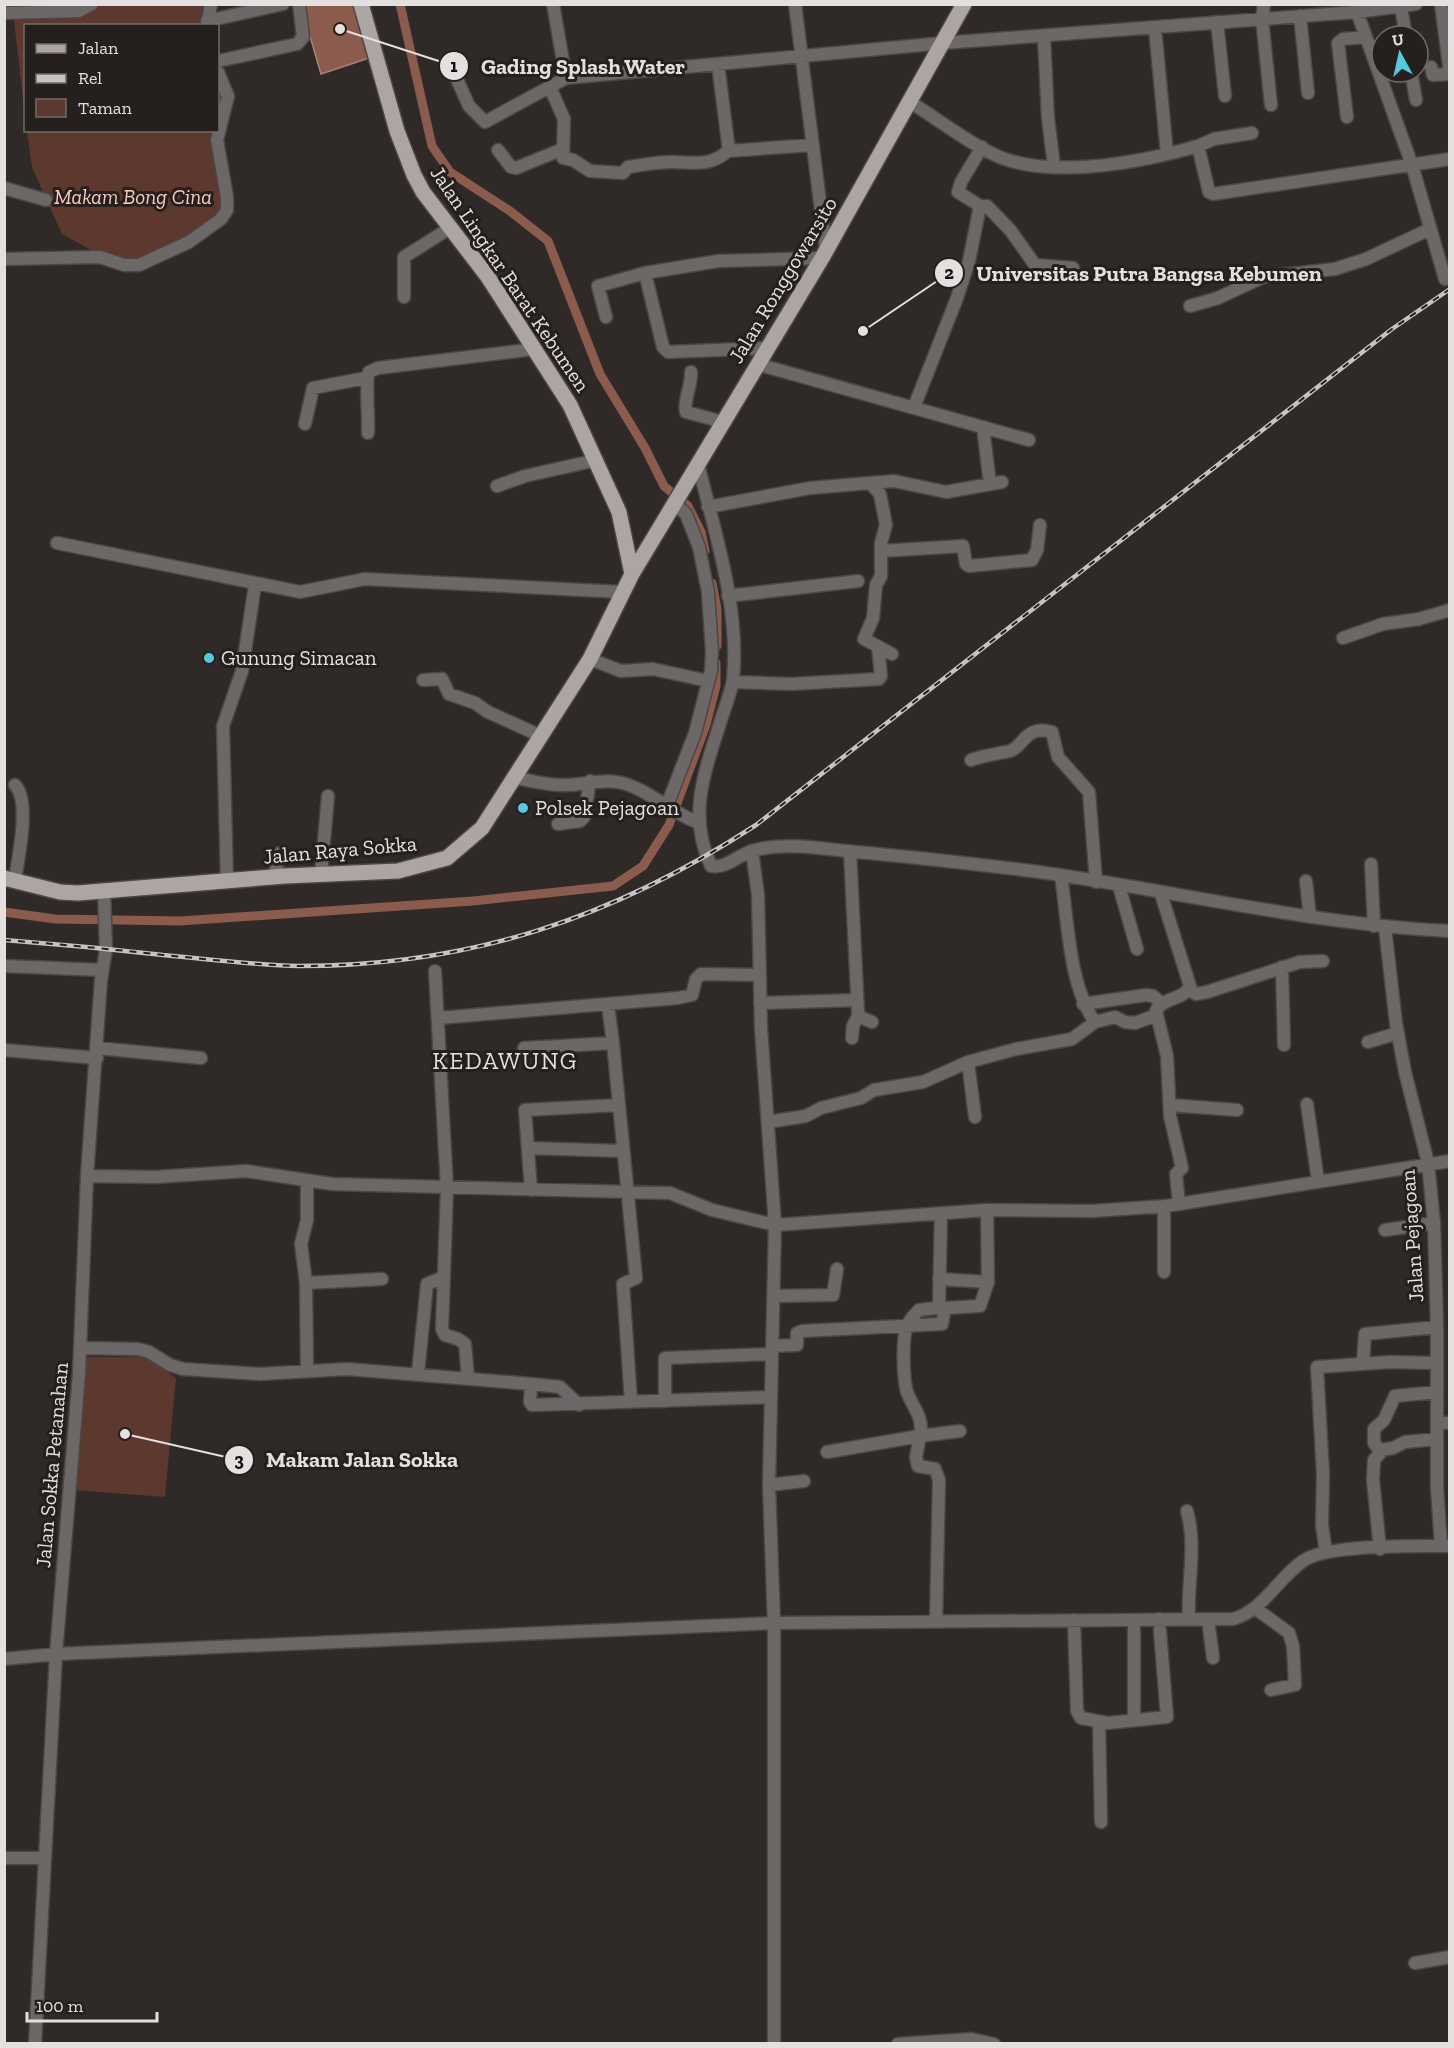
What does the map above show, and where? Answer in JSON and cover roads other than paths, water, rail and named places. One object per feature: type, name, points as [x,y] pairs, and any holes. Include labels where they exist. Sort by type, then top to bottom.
[{"type":"main road","name":"Jalan Lingkar Barat Kebumen","points":[[361,4],[397,131],[411,167],[423,192],[488,277],[570,405],[619,512],[632,574]]},
{"type":"main road","name":"Jalan Ronggowarsito","points":[[632,574],[824,254],[964,4]]},
{"type":"main road","points":[[626,548],[644,556]]},
{"type":"main road","name":"Jalan Raya Sokka","points":[[10,879],[60,892],[104,891],[274,877],[398,871],[447,858],[482,828],[515,778],[590,659],[632,574]]},
{"type":"street","points":[[4,13],[79,11],[92,4]]},
{"type":"street","points":[[211,4],[207,23],[262,7],[283,4]]},
{"type":"street","points":[[219,61],[297,44],[303,37],[299,4]]},
{"type":"street","points":[[553,4],[566,78]]},
{"type":"street","points":[[606,317],[598,286],[645,273],[718,261],[824,254],[795,4]]},
{"type":"street","points":[[1264,4],[1262,19],[1271,105]]},
{"type":"street","points":[[456,77],[469,106],[485,122],[566,78],[943,43],[1357,12],[1416,4]]},
{"type":"street","points":[[1431,67],[1433,75],[1449,74],[1441,4]]},
{"type":"street","points":[[1401,7],[1404,24]]},
{"type":"street","points":[[1357,12],[1412,165],[1445,279]]},
{"type":"street","points":[[1300,16],[1308,93]]},
{"type":"street","points":[[1217,22],[1225,96]]},
{"type":"street","points":[[1155,28],[1167,154]]},
{"type":"street","points":[[1044,37],[1048,118],[1054,166]]},
{"type":"street","points":[[1347,117],[1338,43],[1343,39],[1366,37]]},
{"type":"street","points":[[718,64],[729,151]]},
{"type":"street","points":[[4,259],[100,257],[124,265],[139,265],[189,242],[221,219],[227,210],[227,196],[217,140],[228,96],[219,74]]},
{"type":"street","points":[[1413,84],[1416,100]]},
{"type":"street","points":[[550,87],[564,118],[564,159],[572,159],[590,171],[609,171],[615,174],[623,172],[628,166],[674,162],[697,164],[721,158],[729,151],[813,145]]},
{"type":"street","points":[[910,102],[982,147],[1008,160],[1054,166],[1093,167],[1167,154],[1198,146],[1214,139],[1252,134]]},
{"type":"street","points":[[1198,146],[1209,192],[1213,194],[1449,159]]},
{"type":"street","points":[[982,147],[961,182],[958,192],[980,206],[987,206],[1011,231],[1035,265],[1073,268]]},
{"type":"street","points":[[498,150],[512,167],[516,168],[563,149]]},
{"type":"street","points":[[4,188],[46,200]]},
{"type":"street","points":[[914,406],[957,298],[969,261],[980,206]]},
{"type":"street","points":[[404,297],[404,257],[450,228]]},
{"type":"street","points":[[1190,306],[1218,297],[1263,277],[1335,269],[1366,259],[1430,229]]},
{"type":"street","points":[[645,273],[663,347],[668,352],[767,348]]},
{"type":"street","points":[[368,433],[370,415],[366,378],[369,372],[378,368],[535,350]]},
{"type":"street","points":[[757,364],[1029,440]]},
{"type":"street","points":[[691,372],[692,386],[685,408],[686,412],[723,422]]},
{"type":"street","points":[[305,424],[313,388],[366,378]]},
{"type":"street","points":[[708,507],[800,489],[870,483],[900,482],[941,492],[996,483],[983,427]]},
{"type":"street","points":[[496,486],[525,476],[597,460]]},
{"type":"street","points":[[698,464],[728,596],[733,639],[733,682],[712,748],[697,822],[711,866],[720,866],[752,851],[777,847],[850,851],[1061,876],[1161,894],[1379,927],[1449,931]]},
{"type":"street","points":[[870,483],[880,494],[886,525],[881,551],[881,576],[876,585],[873,618],[864,639],[892,654]]},
{"type":"street","points":[[668,808],[695,733],[708,681],[712,651],[708,592],[692,524],[677,498]]},
{"type":"street","points":[[881,551],[963,546],[966,564],[969,566],[1032,560],[1037,550],[1040,525]]},
{"type":"street","points":[[57,543],[176,566],[255,585],[310,592],[352,581],[406,580],[622,592]]},
{"type":"street","points":[[728,596],[858,581]]},
{"type":"street","points":[[227,881],[223,726],[242,670],[255,585]]},
{"type":"street","points":[[1343,638],[1383,624],[1419,619],[1449,610]]},
{"type":"street","points":[[733,682],[791,684],[881,678],[878,647]]},
{"type":"street","points":[[590,659],[621,671],[653,669],[708,681]]},
{"type":"street","points":[[423,680],[442,680],[449,694],[475,703],[488,712],[541,736]]},
{"type":"street","points":[[971,760],[1013,750],[1023,736],[1031,733],[1052,732],[1058,757],[1089,792],[1096,882]]},
{"type":"street","points":[[515,778],[564,786],[590,781],[620,783],[633,787],[682,817],[697,822]]},
{"type":"street","points":[[558,824],[580,821],[584,817],[590,781]]},
{"type":"street","points":[[10,879],[23,811],[22,798],[15,785]]},
{"type":"street","points":[[321,874],[328,796]]},
{"type":"street","points":[[752,851],[758,895],[760,1003],[775,1225],[769,1485],[774,1623],[774,2043]]},
{"type":"street","points":[[850,851],[859,1014],[853,1026],[852,1038]]},
{"type":"street","points":[[274,877],[280,853]]},
{"type":"street","name":"Jalan Pejagoan","points":[[1371,864],[1379,927],[1405,1072],[1428,1163],[1434,1224],[1437,1392],[1443,1423],[1437,1439],[1445,1546]]},
{"type":"street","points":[[1061,876],[1083,1004],[1095,1022]]},
{"type":"street","points":[[1306,881],[1310,917]]},
{"type":"street","points":[[1119,886],[1137,949]]},
{"type":"street","name":"Jalan Sokka Petanahan","points":[[36,2043],[56,1654],[81,1348],[87,1176],[106,932],[104,891]]},
{"type":"street","points":[[1161,894],[1189,990],[1196,994],[1220,989],[1300,962],[1323,961]]},
{"type":"street","points":[[4,966],[103,970]]},
{"type":"street","points":[[1282,967],[1284,1045]]},
{"type":"street","points":[[435,971],[447,1188],[442,1329],[446,1335],[465,1344],[468,1378]]},
{"type":"street","points":[[439,1018],[608,1005],[692,995],[696,979],[701,974],[759,975]]},
{"type":"street","points":[[768,1122],[806,1116],[821,1108],[861,1098],[874,1090],[923,1082],[968,1062],[1016,1049],[1072,1039],[1095,1022],[1114,1017],[1135,1023],[1189,990]]},
{"type":"street","points":[[1083,1004],[1153,996],[1159,1009],[1167,1056],[1173,1130],[1183,1165],[1176,1174],[1179,1204]]},
{"type":"street","points":[[760,1003],[857,999]]},
{"type":"street","points":[[608,1005],[636,1278],[623,1284],[631,1402]]},
{"type":"street","points":[[859,1014],[872,1022]]},
{"type":"street","points":[[1368,1042],[1398,1033]]},
{"type":"street","points":[[524,1048],[613,1043]]},
{"type":"street","points":[[4,1050],[201,1058]]},
{"type":"street","points":[[968,1062],[975,1117]]},
{"type":"street","points":[[1307,1104],[1318,1181]]},
{"type":"street","points":[[531,1190],[525,1110],[619,1105]]},
{"type":"street","points":[[1170,1105],[1237,1110]]},
{"type":"street","points":[[528,1148],[623,1151]]},
{"type":"street","points":[[87,1176],[156,1177],[246,1171],[342,1185],[674,1194],[708,1209],[775,1225],[987,1210],[1092,1211],[1164,1206],[1449,1161]]},
{"type":"street","points":[[307,1180],[307,1220],[301,1244],[306,1282],[307,1371]]},
{"type":"street","points":[[1164,1206],[1164,1272]]},
{"type":"street","points":[[665,1401],[665,1358],[772,1350],[797,1345],[797,1333],[800,1332],[942,1324],[945,1308],[949,1306],[980,1306],[988,1282],[987,1210]]},
{"type":"street","points":[[936,1621],[939,1479],[935,1469],[918,1466],[916,1462],[920,1417],[910,1399],[904,1375],[907,1327],[919,1310],[938,1307],[941,1213]]},
{"type":"street","points":[[1385,1230],[1434,1224]]},
{"type":"street","points":[[775,1296],[833,1295],[837,1269]]},
{"type":"street","points":[[418,1373],[427,1284],[444,1277]]},
{"type":"street","points":[[306,1282],[382,1279]]},
{"type":"street","points":[[939,1279],[988,1282]]},
{"type":"street","points":[[1363,1364],[1365,1334],[1437,1327]]},
{"type":"street","points":[[81,1348],[138,1349],[183,1369],[260,1374],[348,1369],[418,1373],[561,1387],[579,1405]]},
{"type":"street","points":[[1326,1552],[1322,1525],[1323,1474],[1317,1370],[1319,1366],[1437,1363]]},
{"type":"street","points":[[531,1384],[530,1402],[532,1405],[771,1397]]},
{"type":"street","points":[[1381,1450],[1374,1443],[1374,1429],[1384,1420],[1395,1396],[1437,1392]]},
{"type":"street","points":[[827,1452],[960,1431]]},
{"type":"street","points":[[1381,1450],[1393,1448],[1405,1442],[1437,1439]]},
{"type":"street","points":[[1380,1549],[1373,1480],[1374,1461],[1380,1455],[1381,1450]]},
{"type":"street","points":[[769,1485],[804,1481]]},
{"type":"street","points":[[1187,1511],[1193,1542],[1188,1584],[1189,1619]]},
{"type":"street","points":[[4,1659],[56,1654],[774,1623],[1233,1619],[1255,1608],[1301,1562],[1326,1552],[1445,1546]]},
{"type":"street","points":[[1255,1608],[1285,1630],[1293,1646],[1295,1685],[1271,1690]]},
{"type":"street","points":[[1074,1620],[1077,1711],[1081,1718],[1099,1722],[1167,1717],[1159,1619]]},
{"type":"street","points":[[1208,1619],[1213,1658]]},
{"type":"street","points":[[1134,1620],[1134,1720]]},
{"type":"street","points":[[1099,1722],[1101,1822]]},
{"type":"street","points":[[4,1858],[45,1858]]},
{"type":"street","points":[[1415,1963],[1449,1957]]},
{"type":"street","points":[[898,2043],[971,2039],[994,2043]]},
{"type":"waterway","points":[[400,4],[432,146],[450,172],[510,211],[548,241],[600,374],[645,448],[664,486],[688,506],[701,532],[705,551]]},
{"type":"waterway","points":[[712,583],[717,609],[717,646]]},
{"type":"waterway","points":[[4,912],[55,919],[180,921],[473,901],[613,886],[643,866],[669,825],[706,725],[716,686],[716,663]]},
{"type":"railway","points":[[4,940],[265,964],[299,966],[362,964],[422,957],[481,946],[538,930],[594,910],[648,886],[702,858],[756,825],[1392,329],[1450,289]]},
{"type":"place","name":"Gading Splash Water","points":[[340,29]]},
{"type":"place","name":"Universitas Putra Bangsa Kebumen","points":[[863,331]]},
{"type":"place","name":"Gunung Simacan","points":[[209,658]]},
{"type":"place","name":"Polsek Pejagoan","points":[[523,808]]},
{"type":"place","name":"Makam Jalan Sokka","points":[[125,1434]]},
{"type":"district","name":"KEDAWUNG","points":[[505,1061]]},
{"type":"park label","name":"Makam Bong Cina","points":[[133,197]]}]
